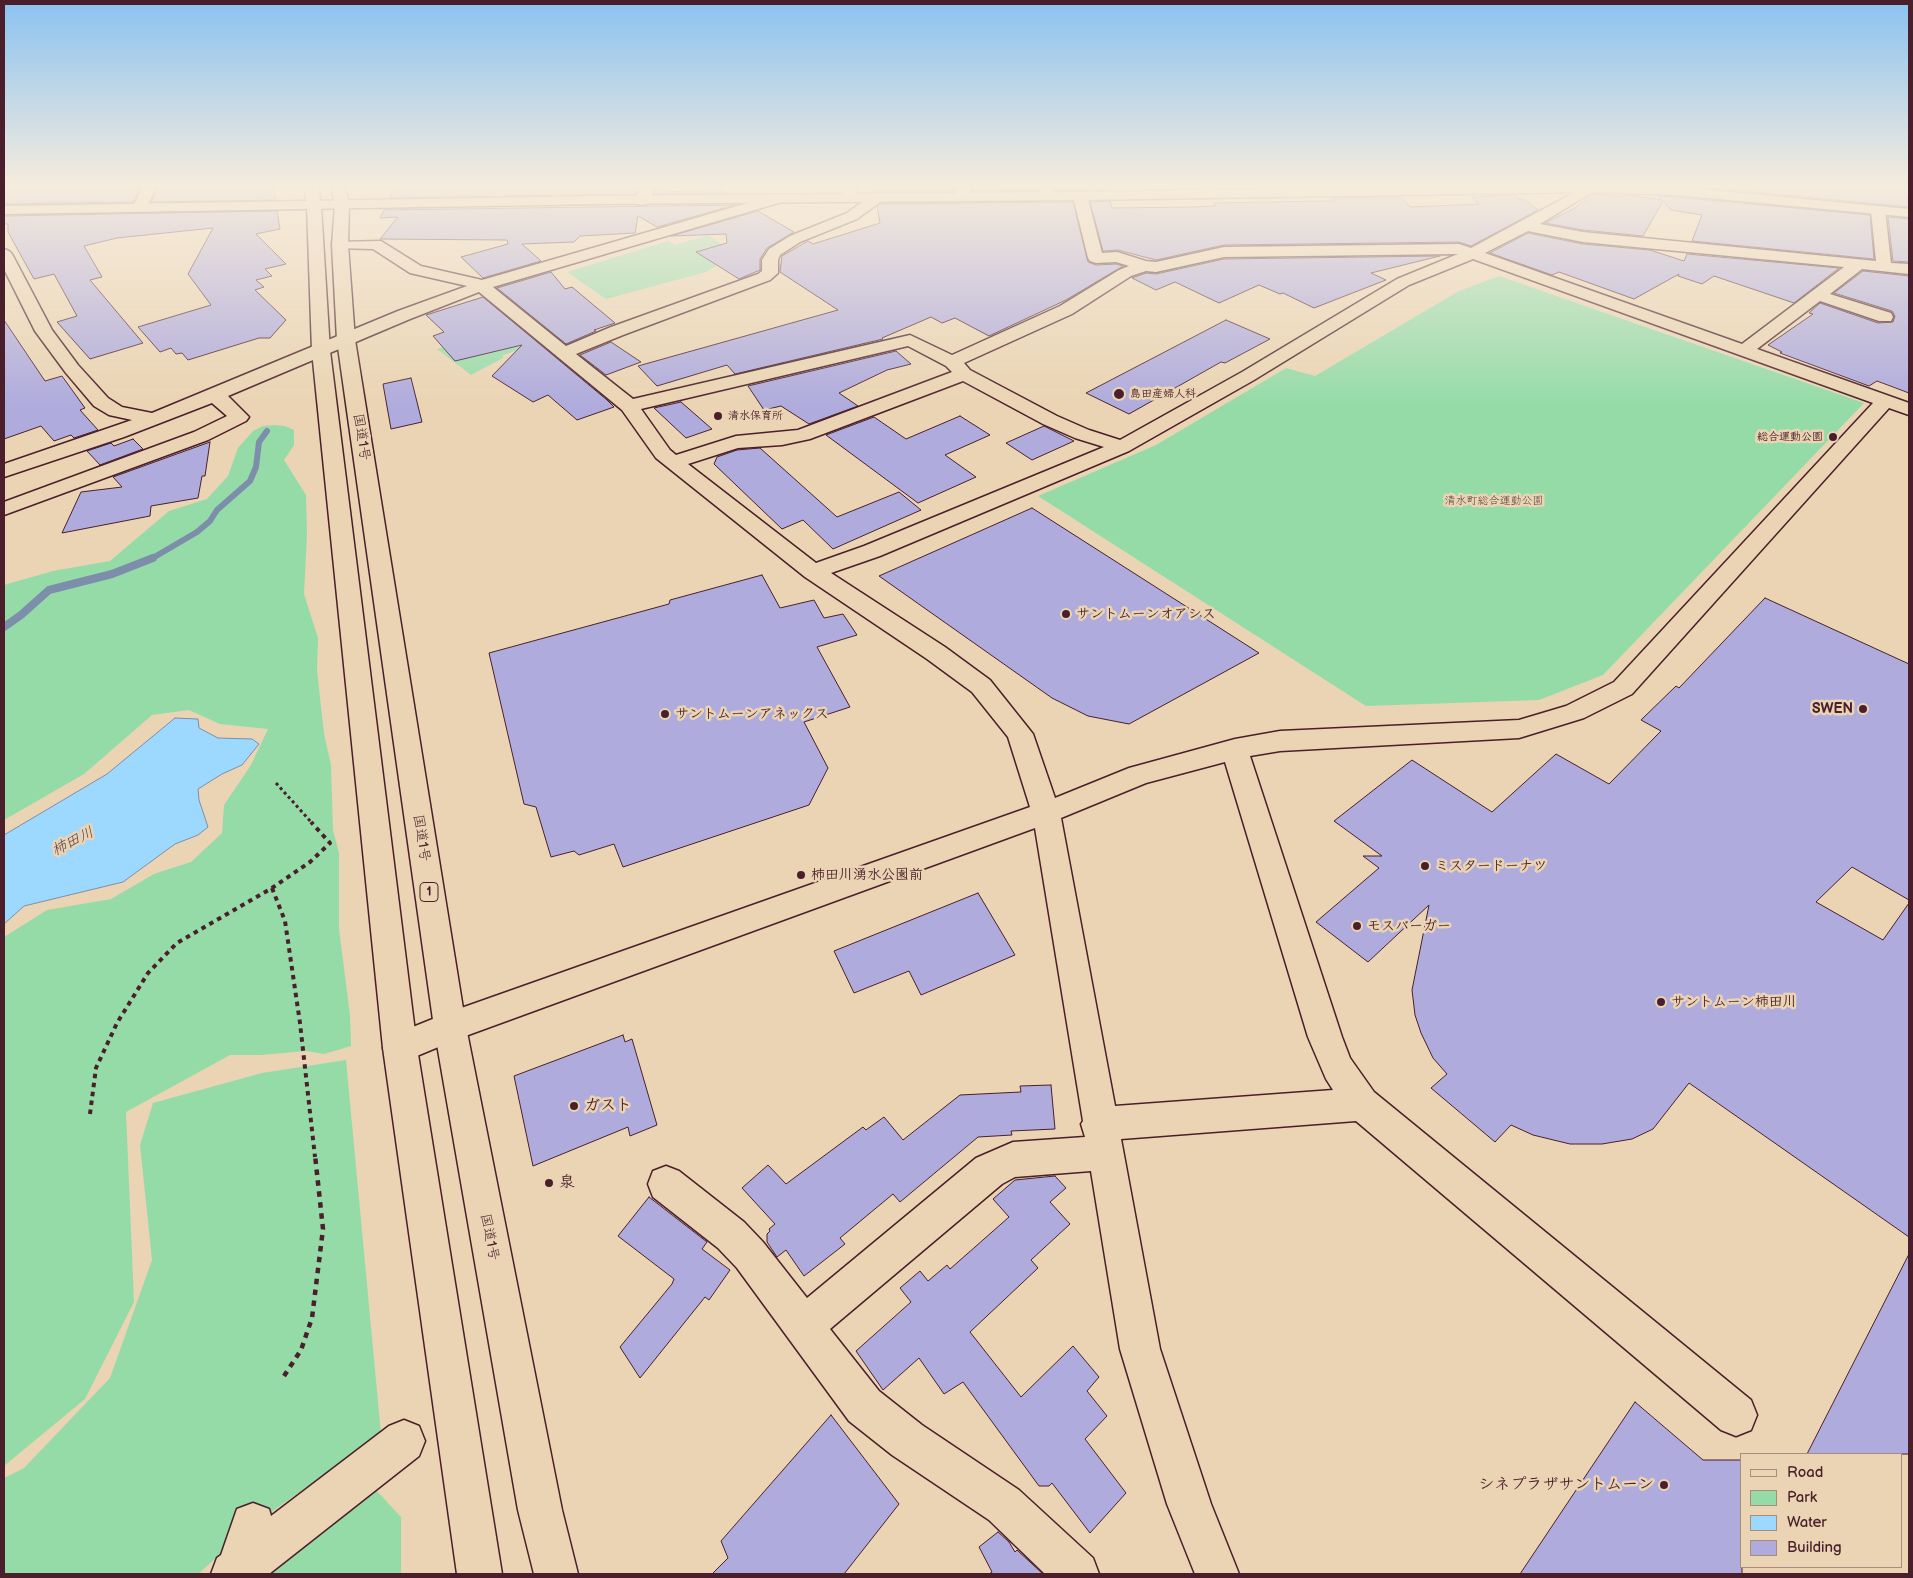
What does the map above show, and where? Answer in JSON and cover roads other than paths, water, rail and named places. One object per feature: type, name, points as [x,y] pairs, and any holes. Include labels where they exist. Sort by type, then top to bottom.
[{"type":"main road","points":[[6,259],[44,331],[100,402],[116,411],[153,419]]},
{"type":"main road","name":"国道1号","points":[[327,259],[400,1048],[480,1574]]},
{"type":"main road","name":"国道1号","points":[[339,259],[334,345],[450,1027],[540,1510],[556,1574]]},
{"type":"main road","points":[[399,259],[416,270],[469,281],[481,286],[629,406],[663,454],[813,572],[936,653],[981,686],[1020,734],[1046,813],[1140,1349],[1189,1504],[1217,1574]]},
{"type":"main road","points":[[4,471],[153,419],[215,395],[404,315],[481,286],[570,259]]},
{"type":"main road","points":[[564,353],[596,342],[617,331],[764,277],[770,273],[771,259]]},
{"type":"main road","points":[[1122,259],[1144,266],[1156,267],[1194,259]]},
{"type":"main road","points":[[813,572],[872,551],[1122,447],[1248,376],[1403,282],[1461,259]]},
{"type":"main road","points":[[1485,259],[1909,410]]},
{"type":"main road","points":[[1804,259],[1900,268]]},
{"type":"main road","points":[[1745,350],[1859,264]]},
{"type":"main road","points":[[674,462],[736,442],[782,440],[803,435],[958,368],[1066,310],[1125,273],[1144,266]]},
{"type":"main road","points":[[1817,295],[1885,317]]},
{"type":"main road","points":[[629,406],[910,340],[1050,420],[1082,434],[1122,447]]},
{"type":"main road","points":[[4,509],[201,436],[239,417],[215,395]]},
{"type":"main road","points":[[400,1048],[450,1027],[1046,813],[1139,776],[1234,749],[1280,741],[1519,729],[1575,712],[1624,688],[1885,401]]},
{"type":"main road","points":[[1234,749],[1325,1037],[1338,1068],[1362,1104],[1736,1415]]},
{"type":"main road","points":[[803,1326],[989,1171],[1013,1160],[1102,1138],[1362,1104]]},
{"type":"main road","points":[[666,1184],[731,1235],[750,1255],[864,1406],[907,1440],[1004,1505],[1077,1574]]},
{"type":"main road","points":[[236,1571],[404,1441]]},
{"type":"main road","points":[[236,1571],[253,1525]]},
{"type":"water","name":"柿田川","points":[[175,718],[198,719],[199,728],[218,738],[252,739],[259,744],[242,765],[222,774],[198,789],[199,800],[208,827],[198,835],[175,844],[123,882],[24,906],[4,924],[4,835],[107,774]]},
{"type":"waterway","points":[[152,558],[197,532],[210,521],[217,510],[250,481],[256,467],[259,442],[267,431]]},
{"type":"waterway","points":[[4,627],[21,615],[49,590],[112,574],[152,558]]},
{"type":"place","name":"島田産婦人科","points":[[1119,394]]},
{"type":"place","name":"清水保育所","points":[[718,416]]},
{"type":"place","name":"総合運動公園","points":[[1833,437]]},
{"type":"place","name":"サントムーンオアシス","points":[[1066,614]]},
{"type":"place","name":"SWEN","points":[[1863,709]]},
{"type":"place","name":"サントムーンアネックス","points":[[665,714]]},
{"type":"place","name":"ミスタードーナツ","points":[[1425,866]]},
{"type":"place","name":"柿田川湧水公園前","points":[[801,875]]},
{"type":"place","name":"モスバーガー","points":[[1357,926]]},
{"type":"place","name":"サントムーン柿田川","points":[[1661,1002]]},
{"type":"place","name":"ガスト","points":[[574,1106]]},
{"type":"place","name":"泉","points":[[549,1183]]},
{"type":"place","name":"シネプラザサントムーン","points":[[1664,1485]]},
{"type":"park label","name":"清水町総合運動公園","points":[[1494,501]]}]
